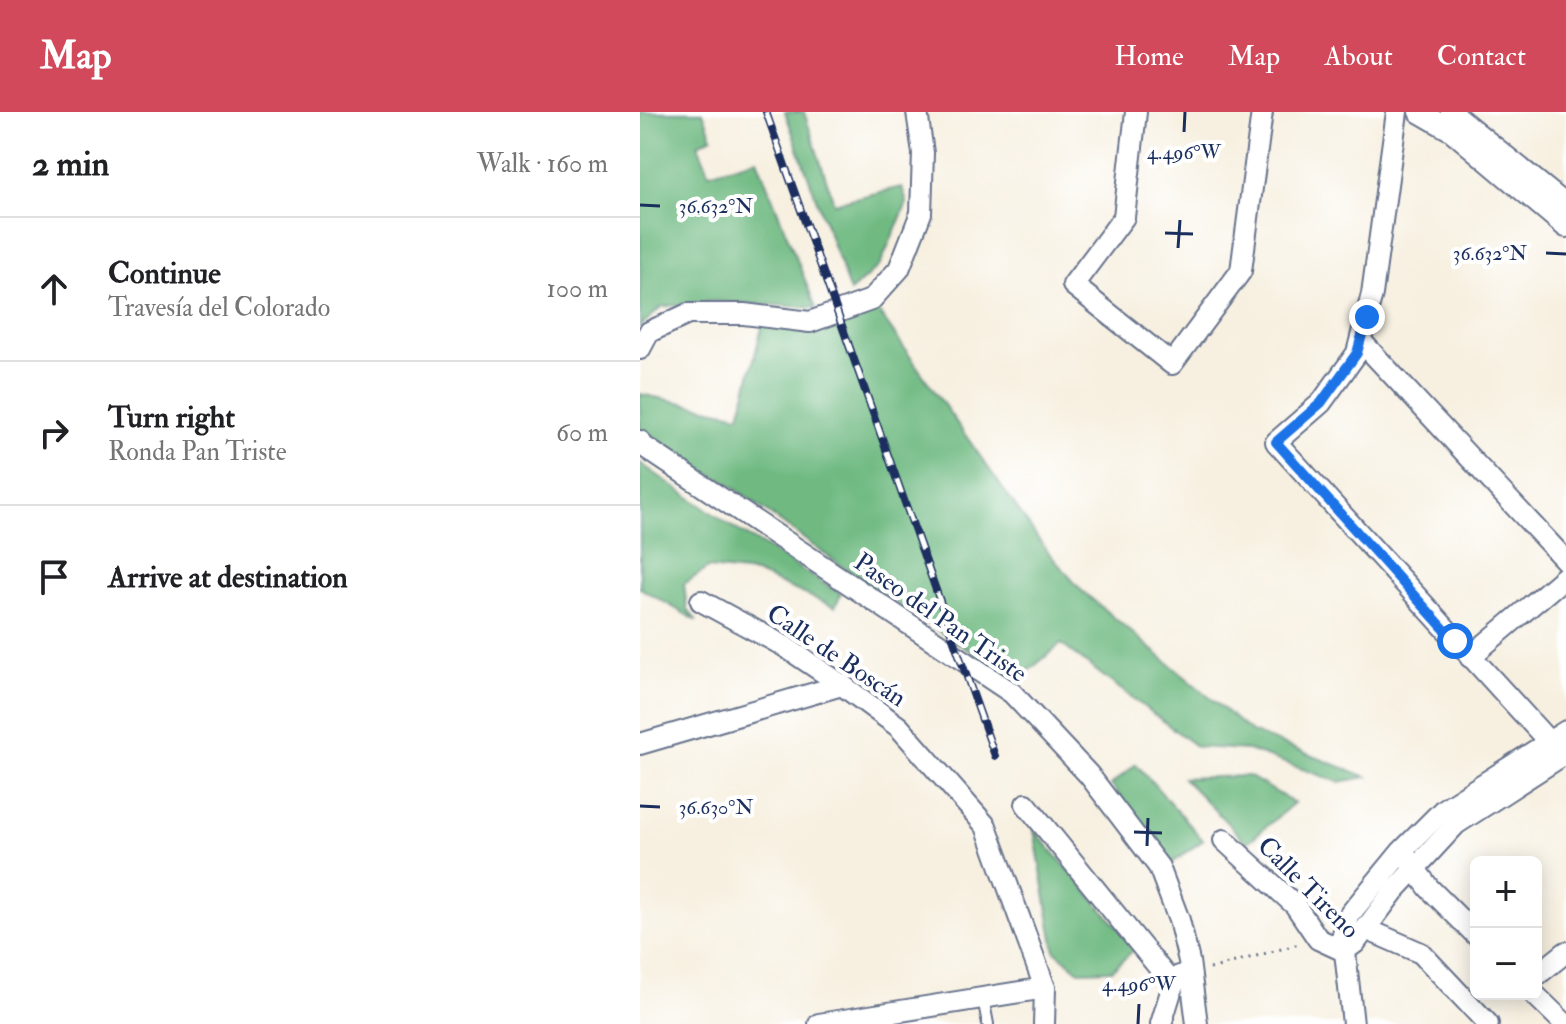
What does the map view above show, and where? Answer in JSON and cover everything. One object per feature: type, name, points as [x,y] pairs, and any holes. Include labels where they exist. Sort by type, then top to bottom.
[{"type":"street","points":[[640,349],[649,332],[688,314],[744,314],[810,322],[871,300],[899,269],[921,213],[923,153],[917,112]]},
{"type":"street","points":[[1136,112],[1124,217],[1073,285],[1172,364],[1241,271],[1262,112]]},
{"type":"street","points":[[1397,112],[1372,294],[1357,353],[1321,403],[1276,442],[1470,657],[1560,742]]},
{"type":"street","points":[[1419,112],[1452,131],[1566,227]]},
{"type":"street","points":[[1451,112],[1566,205]]},
{"type":"street","points":[[1361,341],[1566,561]]},
{"type":"street","name":"Paseo del Pan Triste","points":[[640,441],[643,446],[1012,693],[1089,775],[1159,867],[1179,920],[1184,974],[1197,1024]]},
{"type":"street","points":[[1470,657],[1566,576]]},
{"type":"street","name":"Calle de Boscán","points":[[701,601],[784,646],[899,727],[986,826],[1045,988],[1044,1024]]},
{"type":"street","points":[[640,744],[842,685]]},
{"type":"street","points":[[1344,951],[1343,934],[1350,914],[1401,852],[1444,809],[1560,742]]},
{"type":"street","points":[[1344,951],[1456,824],[1560,742]]},
{"type":"street","points":[[1026,804],[1184,974],[1161,1024]]},
{"type":"street","name":"Calle Tireno","points":[[1224,840],[1295,905],[1318,939],[1344,951],[1353,1024]]},
{"type":"street","points":[[1401,852],[1429,888],[1470,929]]},
{"type":"street","points":[[1366,929],[1421,953],[1488,1024]]},
{"type":"street","points":[[1542,971],[1566,952]]},
{"type":"street","points":[[819,1024],[1045,988]]},
{"type":"street","points":[[1540,1000],[1565,1024]]},
{"type":"lane","points":[[983,998],[988,1024]]},
{"type":"path","points":[[1184,974],[1318,939]]},
{"type":"green space","points":[[640,112],[703,112],[712,137],[698,144],[709,173],[757,159],[816,308],[713,301],[661,307],[640,327]]},
{"type":"green space","points":[[785,112],[804,112],[834,203],[902,187],[907,203],[880,265],[850,292]]},
{"type":"green space","points":[[876,308],[1046,550],[1081,590],[1251,732],[1367,777],[1339,782],[1248,750],[1197,747],[1061,644],[1016,681],[859,579],[723,480],[649,445],[640,427],[640,394],[740,415],[763,323],[830,328]]},
{"type":"green space","points":[[640,463],[731,526],[841,594],[835,607],[755,573],[708,568],[684,584],[687,609],[697,621],[640,588]]},
{"type":"green space","points":[[1136,764],[1203,840],[1172,863],[1111,785]]},
{"type":"green space","points":[[1249,776],[1294,803],[1247,843],[1183,778]]},
{"type":"green space","points":[[1034,830],[1136,948],[1112,970],[1079,971],[1055,951]]},
{"type":"railway","points":[[766,112],[995,756]]},
{"type":"route","points":[[1367,317],[1357,353],[1321,403],[1276,442],[1455,641]]}]
